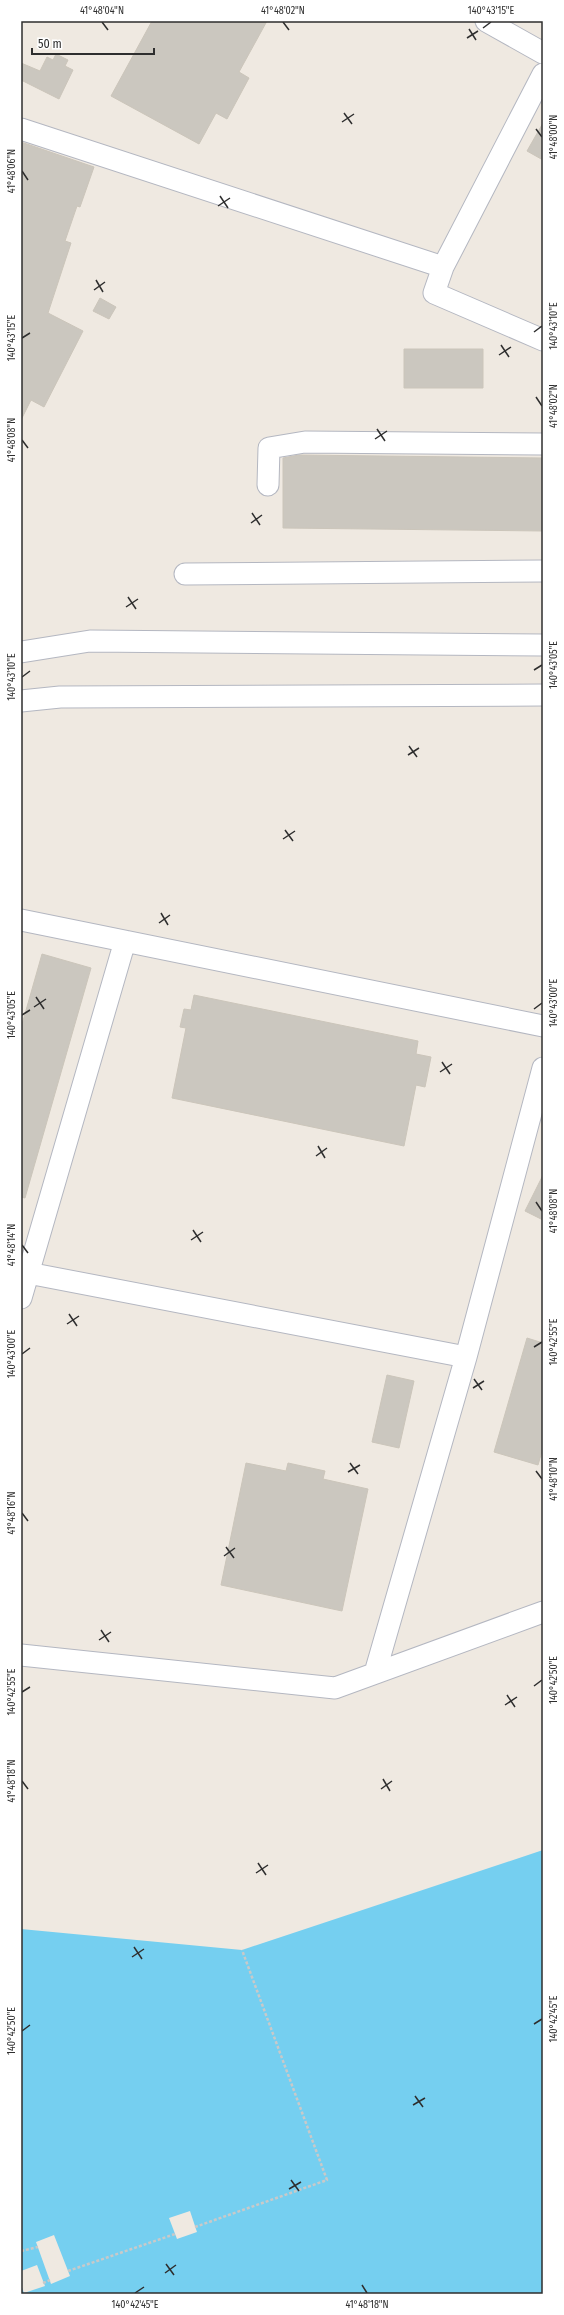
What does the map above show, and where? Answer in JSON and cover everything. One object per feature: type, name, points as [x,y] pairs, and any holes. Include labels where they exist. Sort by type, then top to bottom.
[{"type":"street","points":[[486,21],[543,53]]},
{"type":"street","points":[[543,74],[443,267],[434,293],[543,340]]},
{"type":"street","points":[[21,129],[443,267]]},
{"type":"street","points":[[268,486],[269,448],[304,442],[543,444]]},
{"type":"street","points":[[185,574],[543,571]]},
{"type":"street","points":[[21,652],[90,641],[543,645]]},
{"type":"street","points":[[21,701],[60,697],[543,695]]},
{"type":"street","points":[[21,920],[543,1026]]},
{"type":"street","points":[[21,1298],[125,941]]},
{"type":"street","points":[[375,1673],[466,1357],[543,1068]]},
{"type":"street","points":[[28,1273],[466,1357]]},
{"type":"street","points":[[21,1655],[335,1688],[543,1612]]},
{"type":"path","points":[[195,2227],[327,2180],[242,1950]]},
{"type":"path","points":[[68,2271],[175,2234]]},
{"type":"path","points":[[21,2251],[38,2247]]},
{"type":"path","points":[[44,2283],[50,2280]]},
{"type":"water","points":[[543,1850],[543,2294],[21,2294],[21,1929],[242,1950]]},
{"type":"pier","points":[[190,2211],[197,2232],[177,2239],[169,2218]]},
{"type":"pier","points":[[54,2235],[70,2276],[51,2284],[36,2242]]},
{"type":"pier","points":[[37,2265],[45,2286],[24,2293],[21,2285],[21,2271]]},
{"type":"building","points":[[152,21],[267,21],[239,72],[249,78],[227,119],[216,113],[199,144],[111,96]]},
{"type":"building","points":[[56,54],[68,60],[65,66],[73,70],[59,99],[21,80],[21,63],[40,71],[47,57],[53,60]]},
{"type":"building","points":[[543,123],[543,160],[527,151]]},
{"type":"building","points":[[21,142],[94,167],[80,207],[77,206],[65,241],[71,243],[48,313],[83,331],[44,407],[31,400],[21,420]]},
{"type":"building","points":[[100,298],[116,307],[109,319],[93,311]]},
{"type":"building","points":[[404,349],[483,349],[483,388],[404,388]]},
{"type":"building","points":[[299,455],[543,458],[543,531],[283,528],[283,458]]},
{"type":"building","points":[[42,954],[91,968],[25,1198],[21,1197],[21,1028]]},
{"type":"building","points":[[194,995],[418,1041],[416,1054],[431,1057],[425,1087],[416,1085],[404,1146],[172,1098],[186,1028],[180,1027],[184,1009],[191,1010]]},
{"type":"building","points":[[543,1175],[543,1220],[525,1211]]},
{"type":"building","points":[[527,1338],[543,1343],[543,1448],[538,1465],[494,1452]]},
{"type":"building","points":[[387,1375],[414,1381],[399,1448],[372,1442]]},
{"type":"building","points":[[246,1463],[286,1471],[288,1463],[325,1471],[323,1479],[368,1489],[342,1611],[221,1585]]}]
